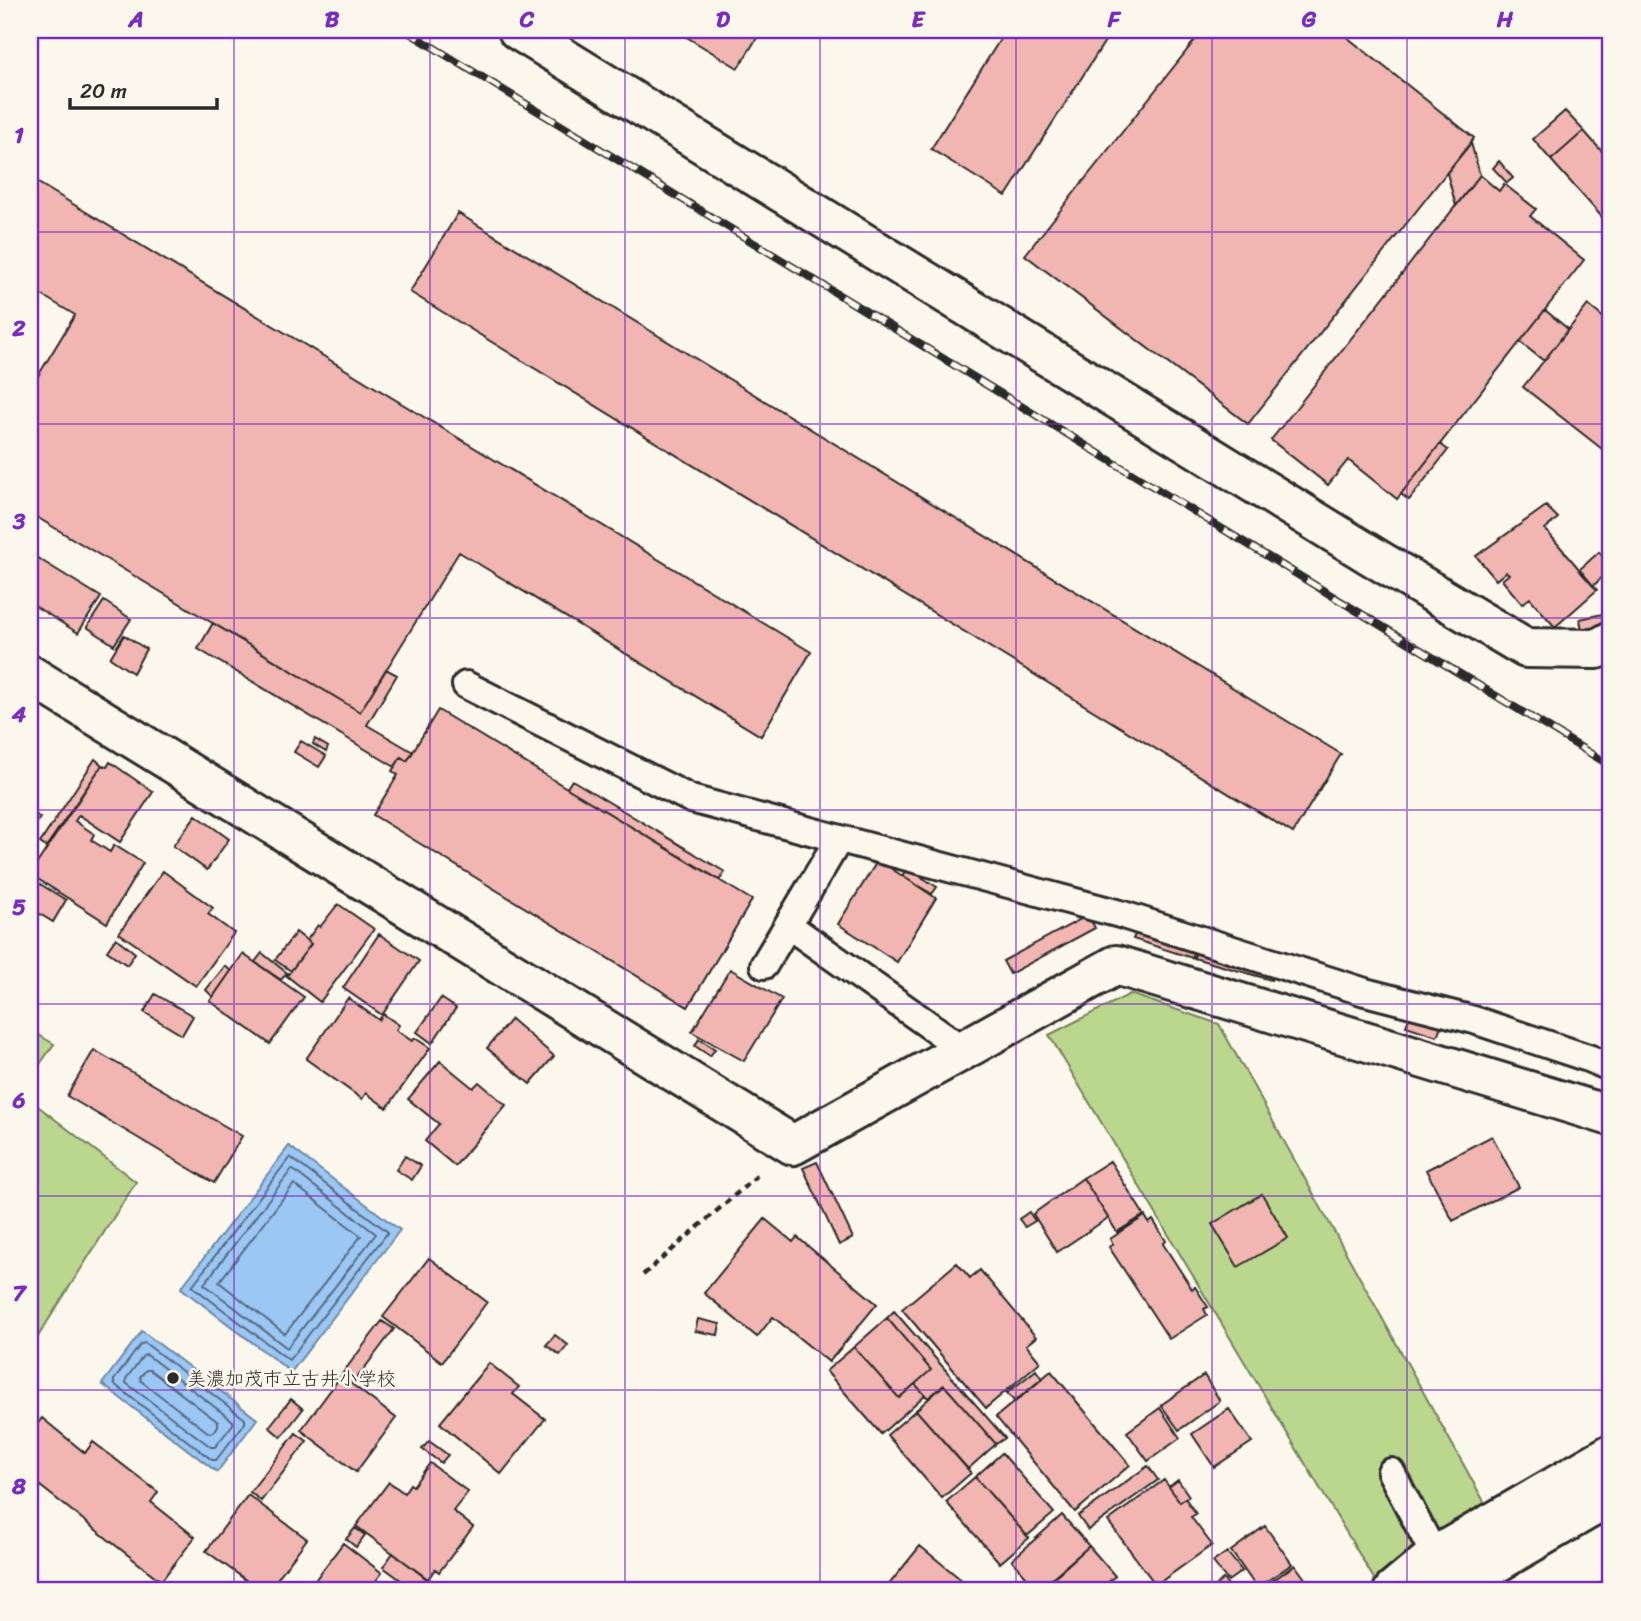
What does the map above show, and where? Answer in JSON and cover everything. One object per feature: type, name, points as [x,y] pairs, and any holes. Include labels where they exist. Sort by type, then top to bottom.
[{"type":"street","points":[[518,30],[1380,561],[1526,648],[1597,649],[1611,641]]},
{"type":"street","points":[[30,675],[793,1145],[1116,965],[1611,1116]]},
{"type":"street","points":[[1394,1591],[1435,1556],[1611,1454]]},
{"type":"street","points":[[1448,1591],[1611,1496]]},
{"type":"lane","points":[[466,685],[691,799],[1120,914],[1365,992],[1474,1020],[1611,1068]]},
{"type":"lane","points":[[764,965],[839,839]]},
{"type":"lane","points":[[788,925],[964,1050]]},
{"type":"lane","points":[[1391,1472],[1435,1556]]},
{"type":"path","points":[[643,1275],[793,1145]]},
{"type":"green space","points":[[1130,994],[1219,1024],[1487,1507],[1376,1582],[1049,1035]]},
{"type":"green space","points":[[30,1030],[54,1044],[30,1078]]},
{"type":"green space","points":[[30,1100],[136,1182],[30,1349]]},
{"type":"water","points":[[289,1146],[400,1230],[291,1372],[181,1288]]},
{"type":"water","points":[[142,1331],[257,1419],[217,1472],[102,1384]]},
{"type":"building","points":[[675,30],[762,30],[738,68]]},
{"type":"building","points":[[1006,30],[1112,30],[1006,196],[931,149]]},
{"type":"building","points":[[1203,30],[1338,30],[1474,138],[1248,424],[1025,255]]},
{"type":"building","points":[[1565,111],[1584,131],[1551,160],[1533,139]]},
{"type":"building","points":[[1584,131],[1604,154],[1611,148],[1611,209],[1602,217],[1551,160]]},
{"type":"building","points":[[1471,143],[1480,175],[1456,206],[1447,173]]},
{"type":"building","points":[[1499,161],[1513,178],[1507,183],[1493,168]]},
{"type":"building","points":[[1480,175],[1499,191],[1504,184],[1536,209],[1530,216],[1584,260],[1397,499],[1348,460],[1328,485],[1271,440]]},
{"type":"building","points":[[30,178],[811,652],[761,736],[459,552],[360,712],[30,513],[30,389],[75,315],[30,288]]},
{"type":"building","points":[[458,213],[1341,754],[1293,833],[410,292]]},
{"type":"building","points":[[1588,305],[1611,324],[1611,456],[1523,387]]},
{"type":"building","points":[[1545,310],[1568,329],[1544,361],[1520,342]]},
{"type":"building","points":[[1440,444],[1448,450],[1409,500],[1401,494]]},
{"type":"building","points":[[1546,506],[1558,518],[1545,529],[1597,590],[1555,627],[1530,598],[1522,604],[1502,580],[1509,574],[1506,572],[1496,580],[1476,556]]},
{"type":"building","points":[[1599,552],[1611,569],[1593,586],[1579,570]]},
{"type":"building","points":[[31,554],[101,597],[78,633],[30,603]]},
{"type":"building","points":[[104,601],[131,619],[114,645],[87,627]]},
{"type":"building","points":[[1611,612],[1611,630],[1583,636],[1580,619]]},
{"type":"building","points":[[213,623],[360,712],[386,669],[397,675],[367,725],[413,752],[407,761],[401,757],[395,767],[198,649]]},
{"type":"building","points":[[124,635],[146,649],[133,673],[110,658]]},
{"type":"building","points":[[438,710],[752,900],[688,1007],[373,815],[398,775],[392,771],[401,757],[407,761]]},
{"type":"building","points":[[315,739],[328,747],[326,752],[313,744]]},
{"type":"building","points":[[301,741],[326,756],[319,767],[294,752]]},
{"type":"building","points":[[95,759],[102,765],[46,847],[40,843]]},
{"type":"building","points":[[110,762],[153,792],[120,842],[79,815],[75,821],[94,834],[91,840],[110,852],[114,845],[143,863],[107,923],[30,874],[102,765],[107,767]]},
{"type":"building","points":[[572,780],[725,872],[720,880],[567,788]]},
{"type":"building","points":[[30,810],[40,818],[30,831]]},
{"type":"building","points":[[196,815],[229,839],[207,870],[173,846]]},
{"type":"building","points":[[878,860],[936,898],[897,962],[838,924]]},
{"type":"building","points":[[907,868],[937,887],[932,894],[902,876]]},
{"type":"building","points":[[163,871],[213,908],[208,914],[234,933],[196,986],[119,933]]},
{"type":"building","points":[[30,878],[66,900],[53,922],[30,908]]},
{"type":"building","points":[[338,904],[374,929],[320,1002],[287,976],[311,944],[307,940]]},
{"type":"building","points":[[1088,915],[1095,928],[1010,974],[1003,961]]},
{"type":"building","points":[[1137,930],[1194,948],[1192,958],[1133,939]]},
{"type":"building","points":[[296,932],[311,944],[291,971],[275,960]]},
{"type":"building","points":[[379,934],[419,961],[382,1015],[343,988]]},
{"type":"building","points":[[116,938],[135,953],[127,965],[107,951]]},
{"type":"building","points":[[1196,950],[1272,975],[1271,980],[1194,958]]},
{"type":"building","points":[[262,953],[287,973],[281,980],[255,962]]},
{"type":"building","points":[[243,954],[304,997],[270,1044],[210,1001]]},
{"type":"building","points":[[225,966],[231,971],[213,997],[206,990]]},
{"type":"building","points":[[730,969],[782,999],[744,1061],[692,1032]]},
{"type":"building","points":[[155,994],[193,1016],[182,1035],[144,1012]]},
{"type":"building","points":[[348,998],[379,1020],[383,1014],[399,1025],[396,1030],[412,1041],[415,1038],[430,1048],[387,1108],[366,1093],[362,1099],[306,1059]]},
{"type":"building","points":[[441,998],[456,1008],[432,1043],[417,1032]]},
{"type":"building","points":[[1412,1011],[1443,1021],[1437,1036],[1406,1026]]},
{"type":"building","points":[[511,1019],[554,1056],[530,1084],[487,1048]]},
{"type":"building","points":[[699,1039],[715,1049],[710,1056],[695,1046]]},
{"type":"building","points":[[94,1050],[242,1136],[214,1183],[67,1096]]},
{"type":"building","points":[[440,1061],[473,1088],[479,1082],[506,1105],[455,1166],[425,1141],[439,1124],[408,1099]]},
{"type":"building","points":[[1492,1136],[1519,1187],[1453,1221],[1426,1170]]},
{"type":"building","points":[[405,1156],[421,1166],[412,1180],[396,1170]]},
{"type":"building","points":[[1110,1161],[1144,1215],[1117,1232],[1083,1178]]},
{"type":"building","points":[[817,1162],[853,1238],[839,1245],[803,1168]]},
{"type":"building","points":[[1083,1178],[1108,1218],[1057,1252],[1033,1214]]},
{"type":"building","points":[[1262,1194],[1288,1238],[1238,1267],[1212,1224]]},
{"type":"building","points":[[1029,1212],[1035,1221],[1025,1227],[1019,1219]]},
{"type":"building","points":[[1145,1216],[1149,1223],[1153,1220],[1166,1241],[1163,1244],[1192,1289],[1195,1287],[1208,1307],[1204,1309],[1207,1315],[1169,1339],[1109,1247],[1113,1244],[1110,1239]]},
{"type":"building","points":[[765,1219],[793,1242],[797,1237],[877,1304],[829,1362],[773,1317],[757,1337],[704,1293]]},
{"type":"building","points":[[429,1258],[487,1302],[442,1362],[383,1317]]},
{"type":"building","points":[[957,1263],[970,1278],[980,1270],[1036,1337],[1026,1345],[1040,1362],[986,1408],[902,1309]]},
{"type":"building","points":[[894,1311],[1005,1438],[996,1444],[944,1385],[928,1398],[915,1384],[931,1370],[887,1318]]},
{"type":"building","points":[[887,1318],[931,1370],[899,1398],[854,1347]]},
{"type":"building","points":[[698,1319],[720,1324],[718,1335],[695,1331]]},
{"type":"building","points":[[382,1321],[394,1329],[354,1382],[342,1374]]},
{"type":"building","points":[[555,1335],[568,1345],[560,1355],[546,1345]]},
{"type":"building","points":[[854,1347],[899,1398],[915,1384],[925,1395],[881,1434],[826,1371]]},
{"type":"building","points":[[489,1363],[519,1387],[513,1394],[545,1419],[501,1474],[440,1423]]},
{"type":"building","points":[[1036,1370],[1042,1379],[1015,1402],[1007,1393]]},
{"type":"building","points":[[1051,1371],[1130,1465],[1075,1512],[996,1417]]},
{"type":"building","points":[[1204,1375],[1220,1401],[1179,1430],[1161,1405]]},
{"type":"building","points":[[341,1376],[396,1418],[356,1472],[301,1430]]},
{"type":"building","points":[[944,1385],[996,1444],[968,1469],[916,1410]]},
{"type":"building","points":[[291,1399],[303,1409],[281,1437],[269,1427]]},
{"type":"building","points":[[1160,1408],[1180,1438],[1148,1461],[1127,1432]]},
{"type":"building","points":[[1229,1409],[1252,1442],[1214,1467],[1192,1434]]},
{"type":"building","points":[[916,1410],[971,1473],[942,1498],[887,1435]]},
{"type":"building","points":[[42,1418],[85,1453],[93,1442],[158,1492],[151,1502],[195,1537],[161,1581],[30,1478],[30,1434]]},
{"type":"building","points":[[296,1433],[307,1441],[261,1501],[250,1492]]},
{"type":"building","points":[[429,1441],[448,1455],[441,1463],[422,1449]]},
{"type":"building","points":[[1002,1453],[1054,1513],[1027,1536],[975,1477]]},
{"type":"building","points":[[430,1463],[468,1492],[453,1511],[473,1527],[439,1572],[435,1569],[428,1579],[356,1526],[389,1482],[404,1493],[410,1484],[413,1486]]},
{"type":"building","points":[[1148,1466],[1158,1480],[1088,1530],[1078,1516]]},
{"type":"building","points":[[975,1477],[1029,1538],[1000,1563],[946,1502]]},
{"type":"building","points":[[1164,1480],[1180,1502],[1185,1498],[1196,1514],[1191,1517],[1212,1545],[1156,1585],[1108,1521]]},
{"type":"building","points":[[1178,1480],[1189,1496],[1180,1502],[1169,1487]]},
{"type":"building","points":[[248,1495],[307,1539],[268,1591],[261,1591],[206,1551]]},
{"type":"building","points":[[1062,1515],[1089,1546],[1038,1590],[1012,1560]]},
{"type":"building","points":[[1265,1526],[1292,1564],[1257,1588],[1231,1551]]},
{"type":"building","points":[[355,1528],[365,1535],[356,1547],[346,1539]]},
{"type":"building","points":[[343,1543],[382,1573],[368,1591],[307,1591]]},
{"type":"building","points":[[920,1546],[975,1591],[901,1591],[897,1588],[893,1591],[887,1587]]},
{"type":"building","points":[[1089,1546],[1115,1576],[1098,1591],[1039,1591]]},
{"type":"building","points":[[1227,1552],[1242,1571],[1228,1581],[1213,1562]]},
{"type":"building","points":[[393,1553],[432,1583],[425,1591],[416,1591],[383,1567]]},
{"type":"building","points":[[1295,1565],[1314,1591],[1259,1590]]},
{"type":"building","points":[[1611,1577],[1611,1591],[1589,1589]]},
{"type":"building","points":[[1223,1579],[1233,1591],[1209,1591]]},
{"type":"building","points":[[1127,1580],[1135,1589],[1115,1591]]},
{"type":"railway","points":[[405,30],[1611,766]]},
{"type":"place","name":"美濃加茂市立古井小学校","points":[[173,1378]]}]
